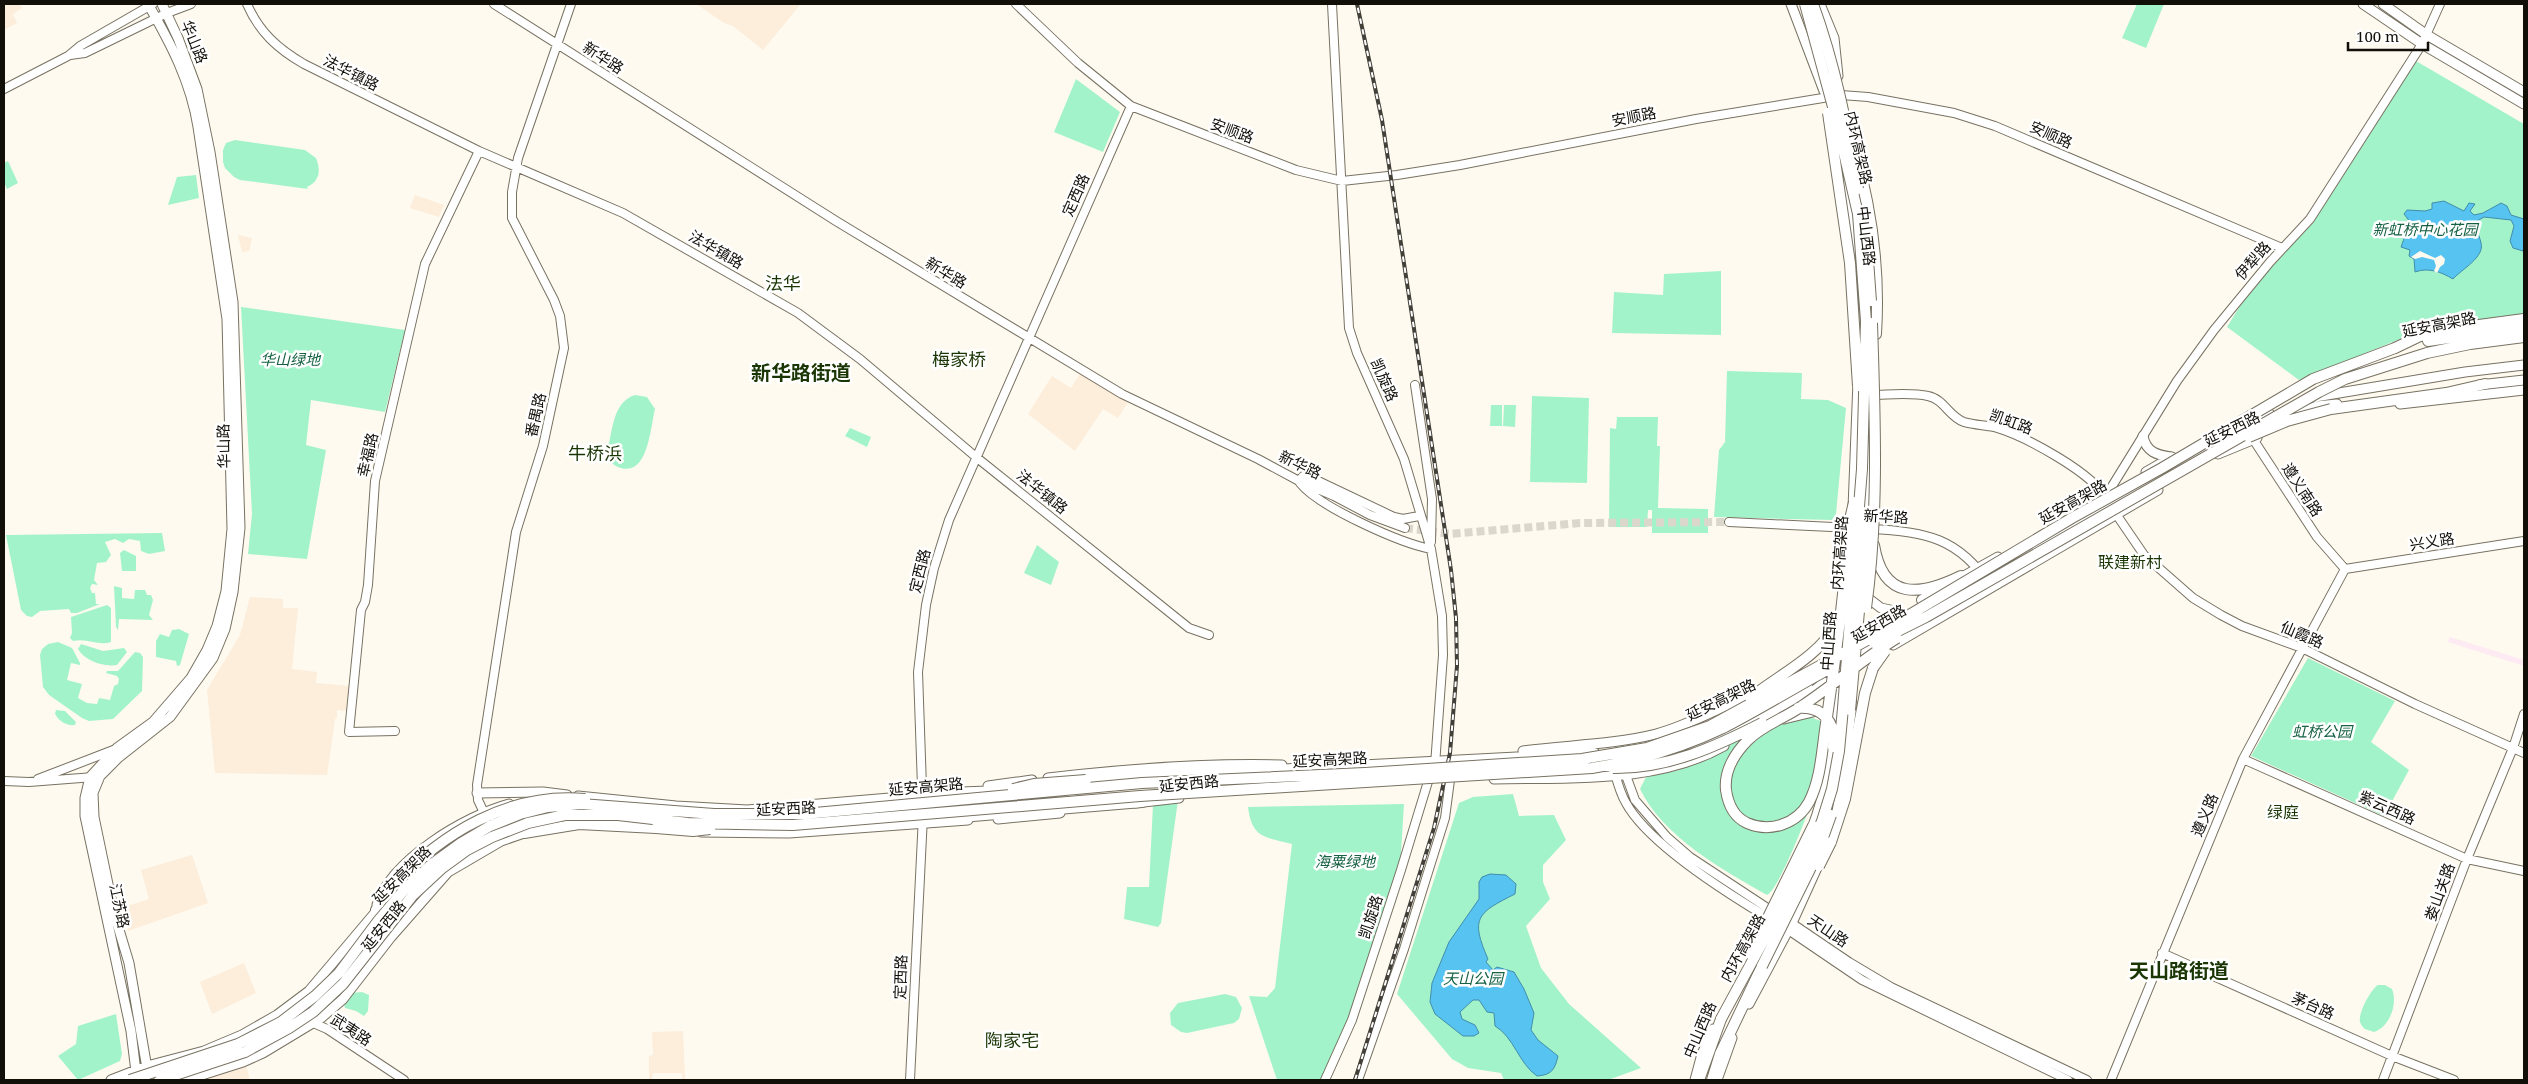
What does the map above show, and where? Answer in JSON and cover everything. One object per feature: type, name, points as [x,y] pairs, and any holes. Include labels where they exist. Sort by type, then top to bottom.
[{"type":"highway","name":"内环高架路","points":[[1697,1080],[1721,1019],[1799,875],[1822,821],[1832,789],[1843,708],[1862,469],[1866,321],[1858,214],[1805,4]]},
{"type":"highway","name":"内环高架路","points":[[1712,1080],[1720,1054],[1816,857],[1838,791],[1843,764],[1860,600],[1872,319],[1863,216],[1847,124],[1832,59],[1813,4]]},
{"type":"highway","points":[[1813,30],[1850,263],[1858,386]]},
{"type":"highway","points":[[1847,124],[1864,181],[1872,219],[1876,269],[1875,344],[1870,394]]},
{"type":"highway","points":[[1592,768],[1630,769],[1671,762],[1730,740],[1776,711],[1827,683],[1838,670],[1852,647],[1866,608],[1873,536],[1875,407],[1872,319]]},
{"type":"highway","points":[[2396,348],[2420,336],[2464,327],[2524,319]]},
{"type":"highway","name":"延安高架路","points":[[130,1080],[238,1044],[281,1022],[315,996],[339,972],[378,921],[412,883],[446,853],[490,826],[520,814],[548,807],[610,802],[714,814],[804,814],[1142,783],[1365,773],[1582,759],[1647,748],[1710,726],[1869,639],[2072,518],[2313,380],[2396,348],[2425,341],[2524,327]]},
{"type":"highway","name":"延安高架路","points":[[160,1080],[196,1070],[246,1052],[313,1012],[343,984],[413,895],[460,855],[492,837],[528,823],[565,815],[618,815],[688,823],[793,825],[1140,796],[1592,768],[1617,764],[1665,750],[1722,728],[1926,617],[2209,454],[2345,379],[2427,353],[2470,344],[2524,337]]},
{"type":"highway","points":[[2209,454],[2287,421],[2331,409],[2446,392],[2485,384]]},
{"type":"highway","points":[[1862,469],[1851,515],[1840,619],[1834,656],[1831,683],[1830,691],[1829,700],[1819,771],[1808,802],[1795,817],[1777,827],[1765,828],[1743,821],[1731,807],[1726,780],[1736,754],[1748,739],[1825,691],[1832,685],[1888,643],[1903,634]]},
{"type":"highway","points":[[1873,536],[1879,567],[1890,581],[1900,587],[1930,590],[1961,576],[2072,518]]},
{"type":"highway","points":[[1721,1019],[1762,928],[1817,817],[1828,782],[1843,687],[1855,657],[1867,640],[1881,626],[1961,576]]},
{"type":"highway","points":[[1762,966],[1789,925],[1831,842],[1845,799],[1869,679],[1884,651],[1926,617]]},
{"type":"highway","points":[[1730,715],[1773,680],[1815,650],[1828,638],[1840,619]]},
{"type":"highway","points":[[1776,711],[1807,707],[1821,712],[1833,727],[1834,742]]},
{"type":"highway","points":[[985,796],[1034,784],[1300,767],[1329,767]]},
{"type":"highway","points":[[376,910],[407,870],[458,831],[509,807],[543,799],[570,798],[610,802]]},
{"type":"highway","points":[[879,817],[916,819],[1059,810],[1142,802]]},
{"type":"highway","points":[[524,833],[579,824],[693,831],[740,825]]},
{"type":"main road","name":"华山路","points":[[117,748],[153,722],[191,678],[207,650],[217,626],[226,592],[232,528],[227,319],[193,97],[150,4]]},
{"type":"main road","name":"华山路","points":[[100,776],[118,758],[170,716],[213,658],[225,629],[233,592],[240,540],[233,302],[210,152],[197,89],[162,4]]},
{"type":"main road","name":"中山西路","points":[[1697,1080],[1702,1054],[1716,1022],[1772,916],[1819,811],[1827,782],[1838,708],[1852,528],[1858,386],[1859,304],[1857,268],[1850,211],[1827,98],[1791,4]]},
{"type":"main road","name":"中山西路","points":[[1718,1080],[1735,1029],[1790,926],[1825,851],[1836,820],[1843,780],[1858,642],[1870,394],[1868,257],[1863,216],[1841,95],[1834,38],[1820,4]]},
{"type":"main road","points":[[2363,4],[2422,44],[2524,104]]},
{"type":"main road","points":[[2383,4],[2427,35],[2524,92]]},
{"type":"main road","name":"延安西路","points":[[2248,431],[2269,413],[2317,396],[2465,372],[2524,365]]},
{"type":"main road","name":"延安西路","points":[[186,1080],[243,1062],[264,1053],[344,999],[391,937],[448,872],[501,841],[524,833],[534,825],[564,819],[706,826],[923,819],[1360,783],[1482,779],[1616,768],[1692,749],[1776,711],[1856,657],[1988,582],[2111,506],[2248,431],[2317,406],[2524,380]]},
{"type":"main road","name":"延安西路","points":[[2111,506],[2172,457],[2230,426],[2248,431],[2323,415],[2524,390]]},
{"type":"main road","points":[[2143,436],[2145,444],[2151,452],[2172,457]]},
{"type":"main road","points":[[1791,686],[1842,652],[1978,568],[2111,506]]},
{"type":"main road","points":[[1776,711],[1767,699],[1778,684],[1799,668],[1819,647],[1832,627],[1837,612],[1842,552],[1852,528]]},
{"type":"main road","points":[[1861,593],[1881,608],[1904,613]]},
{"type":"main road","points":[[1843,780],[1872,648]]},
{"type":"main road","name":"延安西路","points":[[486,816],[563,800],[747,810],[961,792],[1092,788],[1329,767],[1660,745],[1688,736],[1791,686],[1841,666]]},
{"type":"main road","name":"延安西路","points":[[1616,768],[1626,773],[1680,764],[1699,758],[1753,730],[1816,689],[1841,666]]},
{"type":"main road","name":"延安西路","points":[[1609,749],[1674,729],[1778,684]]},
{"type":"main road","points":[[1753,730],[1775,721],[1838,708]]},
{"type":"main road","points":[[1709,713],[1730,715]]},
{"type":"main road","name":"延安西路","points":[[1715,740],[1737,739]]},
{"type":"main road","points":[[90,777],[117,748]]},
{"type":"main road","name":"延安西路","points":[[961,792],[978,787],[1088,774],[1255,765],[1329,767]]},
{"type":"main road","points":[[1359,765],[1360,783]]},
{"type":"main road","name":"江苏路","points":[[100,776],[94,793],[94,817],[114,913],[128,963],[149,1080]]},
{"type":"main road","name":"江苏路","points":[[90,777],[85,798],[85,816],[131,1031],[136,1075]]},
{"type":"main road","points":[[477,793],[543,792],[568,795]]},
{"type":"main road","name":"延安西路","points":[[111,1080],[136,1075],[147,1066],[204,1051],[242,1035],[277,1015],[309,991],[376,910],[382,892],[408,862],[456,826],[537,796],[568,795],[610,802]]},
{"type":"main road","points":[[524,833],[580,828],[790,833],[834,830],[923,819]]},
{"type":"main road","points":[[809,822],[834,830]]},
{"type":"street","points":[[4,89],[68,56],[80,46],[150,4]]},
{"type":"street","points":[[68,56],[85,53],[156,18],[191,4]]},
{"type":"street","name":"法华镇路","points":[[247,4],[265,34],[287,54],[370,98],[479,151],[623,213],[798,313],[860,359],[976,457],[1189,628],[1209,634]]},
{"type":"street","name":"新华路","points":[[494,4],[556,45],[1028,338],[1122,394],[1370,515],[1404,528]]},
{"type":"street","name":"番禺路","points":[[501,841],[486,816],[477,793],[487,711],[516,532],[546,434],[564,348],[560,316],[554,300],[512,218],[511,202],[515,168],[571,4]]},
{"type":"street","name":"安顺路","points":[[1016,4],[1078,64],[1131,106],[1296,170],[1342,181],[1460,165],[1696,120],[1841,95],[1868,97],[1954,113],[1995,126],[2282,248]]},
{"type":"street","name":"凯旋路","points":[[1325,1080],[1352,1020],[1401,870],[1427,780],[1436,761],[1443,655],[1442,616],[1430,549],[1419,516],[1414,489],[1404,459],[1357,353],[1349,328],[1332,4]]},
{"type":"street","name":"伊犁路","points":[[2111,506],[2143,436],[2177,381],[2214,330],[2282,248],[2310,219],[2422,44],[2440,4]]},
{"type":"street","name":"定西路","points":[[910,1080],[923,819],[918,672],[926,606],[944,535],[976,457],[1131,106]]},
{"type":"street","name":"幸福路","points":[[395,731],[348,732],[361,610],[366,598],[370,569],[375,481],[427,258],[479,151]]},
{"type":"street","points":[[1415,385],[1432,499],[1430,549],[1398,541],[1384,534],[1312,496],[1299,481],[1303,476],[1312,478],[1394,517],[1403,519],[1419,516]]},
{"type":"street","name":"凯虹路","points":[[1870,394],[1927,396],[1941,401],[1952,415],[1963,422],[1995,428],[2034,445],[2083,472],[2111,506]]},
{"type":"street","name":"遵义南路","points":[[2248,431],[2317,537],[2345,569]]},
{"type":"street","name":"仙霞路","points":[[2111,506],[2144,555],[2193,598],[2242,626],[2302,648],[2396,695],[2524,753]]},
{"type":"street","name":"新华路","points":[[1729,522],[1908,530],[1923,534],[1959,551],[1978,568],[1988,582]]},
{"type":"street","name":"兴义路","points":[[2345,569],[2524,541]]},
{"type":"street","name":"遵义路","points":[[2111,1080],[2243,759],[2345,569]]},
{"type":"street","name":"娄山关路","points":[[2383,1080],[2467,859],[2513,748],[2524,714]]},
{"type":"street","name":"华山路","points":[[29,782],[117,748]]},
{"type":"street","points":[[1609,749],[1626,802],[1650,832],[1680,859],[1790,926]]},
{"type":"street","name":"紫云西路","points":[[2243,759],[2467,859],[2524,870]]},
{"type":"street","points":[[1358,1080],[1404,949],[1446,818],[1450,780],[1436,761]]},
{"type":"street","points":[[1626,773],[1635,800],[1667,837],[1690,857],[1772,916]]},
{"type":"street","name":"华山路","points":[[4,781],[29,782],[100,776]]},
{"type":"street","name":"天山路","points":[[1790,926],[1862,980],[2068,1080]]},
{"type":"street","name":"天山路","points":[[1790,926],[1891,987],[2087,1080]]},
{"type":"street","name":"茅台路","points":[[2162,953],[2392,1056],[2454,1080]]},
{"type":"street","name":"武夷路","points":[[277,1015],[312,1022],[327,1028],[404,1080]]},
{"type":"shaded area","points":[[4,4],[19,4],[22,8],[13,14],[17,23],[4,30]]},
{"type":"shaded area","points":[[696,4],[804,4],[800,5],[763,50],[733,26],[724,23]]},
{"type":"shaded area","points":[[415,195],[444,205],[439,217],[410,208]]},
{"type":"shaded area","points":[[238,235],[252,238],[249,251],[242,252]]},
{"type":"shaded area","points":[[1080,374],[1128,402],[1118,418],[1103,409],[1075,451],[1028,414],[1052,376],[1071,388]]},
{"type":"shaded area","points":[[250,597],[283,599],[283,608],[298,608],[292,669],[317,672],[316,683],[350,686],[346,711],[337,710],[327,775],[215,773],[207,690],[240,635]]},
{"type":"shaded area","points":[[2450,637],[2524,660],[2524,666],[2448,642]]},
{"type":"shaded area","points":[[192,855],[208,903],[128,931],[124,907],[149,899],[141,870]]},
{"type":"shaded area","points":[[244,963],[256,993],[212,1014],[200,982]]},
{"type":"shaded area","points":[[683,1031],[685,1080],[682,1080],[682,1073],[653,1073],[652,1080],[649,1080],[649,1056],[653,1055],[652,1032]]},
{"type":"shaded area","points":[[246,1066],[250,1080],[200,1080],[200,1079]]},
{"type":"green space","points":[[2137,4],[2164,4],[2146,48],[2122,38]]},
{"type":"green space","name":"新虹桥中心花园","points":[[2416,61],[2524,124],[2524,315],[2420,331],[2299,380],[2227,327],[2251,288],[2313,223]]},
{"type":"green space","points":[[1076,79],[1120,112],[1103,152],[1054,132]]},
{"type":"green space","points":[[235,140],[305,150],[316,158],[319,167],[317,178],[315,182],[307,187],[308,189],[240,180],[225,168],[223,162],[223,150],[226,143]]},
{"type":"green space","points":[[8,161],[18,183],[7,189],[4,182],[4,163]]},
{"type":"green space","points":[[196,175],[199,198],[168,205],[177,177]]},
{"type":"green space","points":[[1721,271],[1721,335],[1612,333],[1614,292],[1663,295],[1664,274]]},
{"type":"green space","name":"华山绿地","points":[[241,307],[405,330],[385,412],[311,400],[306,445],[326,450],[307,559],[248,554],[252,514]]},
{"type":"green space","points":[[1727,371],[1802,373],[1801,399],[1828,400],[1846,408],[1836,514],[1832,520],[1714,517],[1719,450],[1725,442]]},
{"type":"green space","points":[[635,395],[647,397],[655,409],[649,439],[642,459],[636,466],[628,469],[613,464],[609,459],[607,451],[612,427],[618,411],[627,399]]},
{"type":"green space","points":[[1532,396],[1589,398],[1587,483],[1530,482]]},
{"type":"green space","points":[[1491,405],[1502,405],[1502,426],[1490,426]]},
{"type":"green space","points":[[1504,405],[1516,405],[1515,427],[1503,426]]},
{"type":"green space","points":[[1617,417],[1658,417],[1657,446],[1660,446],[1658,508],[1708,509],[1708,533],[1652,533],[1652,510],[1648,510],[1647,527],[1609,527],[1610,428],[1616,429]]},
{"type":"green space","points":[[850,428],[871,437],[867,447],[845,436]]},
{"type":"green space","points":[[162,533],[165,551],[149,554],[141,551],[140,541],[129,539],[123,543],[115,539],[105,542],[111,555],[106,562],[97,563],[94,580],[98,585],[92,584],[90,588],[92,593],[95,593],[96,604],[100,604],[77,613],[71,613],[69,609],[40,611],[32,617],[27,616],[21,610],[6,535]]},
{"type":"green space","points":[[1037,545],[1059,562],[1051,585],[1024,573]]},
{"type":"green space","points":[[124,550],[136,556],[136,571],[122,571],[120,553]]},
{"type":"green space","points":[[114,586],[122,588],[122,598],[134,599],[135,590],[145,590],[147,595],[151,595],[153,600],[149,615],[153,620],[119,619],[118,630],[116,627]]},
{"type":"green space","points":[[107,605],[111,608],[111,642],[73,641],[70,638],[72,633],[71,617]]},
{"type":"green space","points":[[179,629],[189,634],[180,665],[177,666],[176,661],[156,657],[156,641],[160,634],[169,637],[172,630]]},
{"type":"green space","points":[[58,642],[72,648],[80,663],[80,665],[71,663],[67,680],[82,684],[78,698],[87,703],[97,704],[99,698],[110,700],[114,686],[118,684],[119,679],[117,676],[106,673],[107,671],[118,671],[135,652],[140,653],[143,657],[142,691],[113,719],[89,721],[82,718],[49,695],[43,687],[40,655],[42,649],[48,644]]},
{"type":"green space","points":[[81,644],[103,651],[124,648],[127,652],[117,665],[106,665],[85,657],[78,649]]},
{"type":"green space","name":"虹桥公园","points":[[2308,658],[2395,701],[2371,742],[2409,770],[2384,816],[2251,756]]},
{"type":"green space","points":[[56,710],[65,711],[76,722],[75,725],[69,725],[61,721],[55,714]]},
{"type":"green space","points":[[1799,713],[1821,721],[1819,753],[1814,784],[1810,805],[1798,839],[1778,881],[1767,895],[1732,875],[1679,837],[1650,806],[1640,789],[1646,777],[1679,770],[1738,733]]},
{"type":"green space","name":"天山公园","points":[[1513,794],[1519,816],[1554,815],[1566,840],[1543,865],[1543,882],[1550,899],[1526,926],[1541,968],[1569,1004],[1641,1068],[1608,1080],[1504,1080],[1501,1073],[1468,1068],[1452,1059],[1397,994],[1459,803],[1473,797]]},
{"type":"green space","points":[[1178,800],[1161,923],[1158,927],[1124,919],[1127,887],[1149,887],[1153,804]]},
{"type":"green space","name":"海粟绿地","points":[[1404,804],[1400,869],[1351,1020],[1322,1080],[1277,1080],[1249,996],[1267,997],[1275,988],[1292,844],[1268,838],[1257,831],[1250,817],[1248,807]]},
{"type":"green space","points":[[2378,985],[2385,985],[2392,989],[2394,1001],[2388,1020],[2380,1029],[2374,1032],[2364,1028],[2360,1023],[2360,1018],[2372,991]]},
{"type":"green space","points":[[362,992],[369,995],[368,1011],[364,1016],[356,1011],[345,1008],[344,1004],[352,993]]},
{"type":"green space","points":[[1225,994],[1236,997],[1242,1008],[1239,1019],[1234,1023],[1187,1033],[1181,1032],[1171,1025],[1170,1013],[1178,1003]]},
{"type":"green space","points":[[116,1014],[122,1054],[120,1061],[78,1080],[58,1056],[76,1044],[78,1026]]},
{"type":"water","points":[[2444,201],[2464,211],[2469,203],[2475,204],[2470,211],[2474,215],[2483,213],[2501,203],[2507,206],[2511,215],[2524,219],[2523,251],[2513,248],[2510,241],[2514,226],[2511,220],[2484,217],[2477,221],[2477,230],[2481,243],[2480,253],[2453,279],[2435,271],[2415,272],[2414,259],[2409,256],[2410,250],[2401,247],[2410,222],[2404,214],[2407,210],[2425,211],[2432,209],[2432,203]]},
{"type":"water","points":[[1490,874],[1506,875],[1516,884],[1515,894],[1492,906],[1480,918],[1479,934],[1488,959],[1486,962],[1493,970],[1497,967],[1514,972],[1524,989],[1534,1013],[1531,1030],[1538,1040],[1558,1056],[1552,1071],[1546,1074],[1537,1076],[1531,1071],[1507,1037],[1495,1026],[1494,1013],[1487,1012],[1479,1000],[1473,1000],[1460,1012],[1462,1019],[1475,1025],[1479,1033],[1474,1036],[1463,1036],[1435,1014],[1430,1002],[1432,983],[1449,942],[1479,899],[1479,882],[1482,877]]},
{"type":"pier","points":[[2420,251],[2435,258],[2441,255],[2445,259],[2444,264],[2437,273],[2434,271],[2436,266],[2434,260],[2411,257]]},
{"type":"tunnel","points":[[1405,528],[1450,534],[1580,523],[1729,522]]},
{"type":"railway","points":[[1355,1080],[1434,828],[1450,753],[1457,666],[1456,618],[1451,570],[1382,120],[1357,4]]},
{"type":"district","name":"法华","points":[[783,284]]},
{"type":"district","name":"梅家桥","points":[[959,360]]},
{"type":"district","name":"新华路街道","points":[[801,373]]},
{"type":"district","name":"牛桥浜","points":[[595,454]]},
{"type":"district","name":"联建新村","points":[[2130,562]]},
{"type":"district","name":"绿庭","points":[[2283,812]]},
{"type":"district","name":"天山路街道","points":[[2179,971]]},
{"type":"district","name":"陶家宅","points":[[1012,1041]]}]
